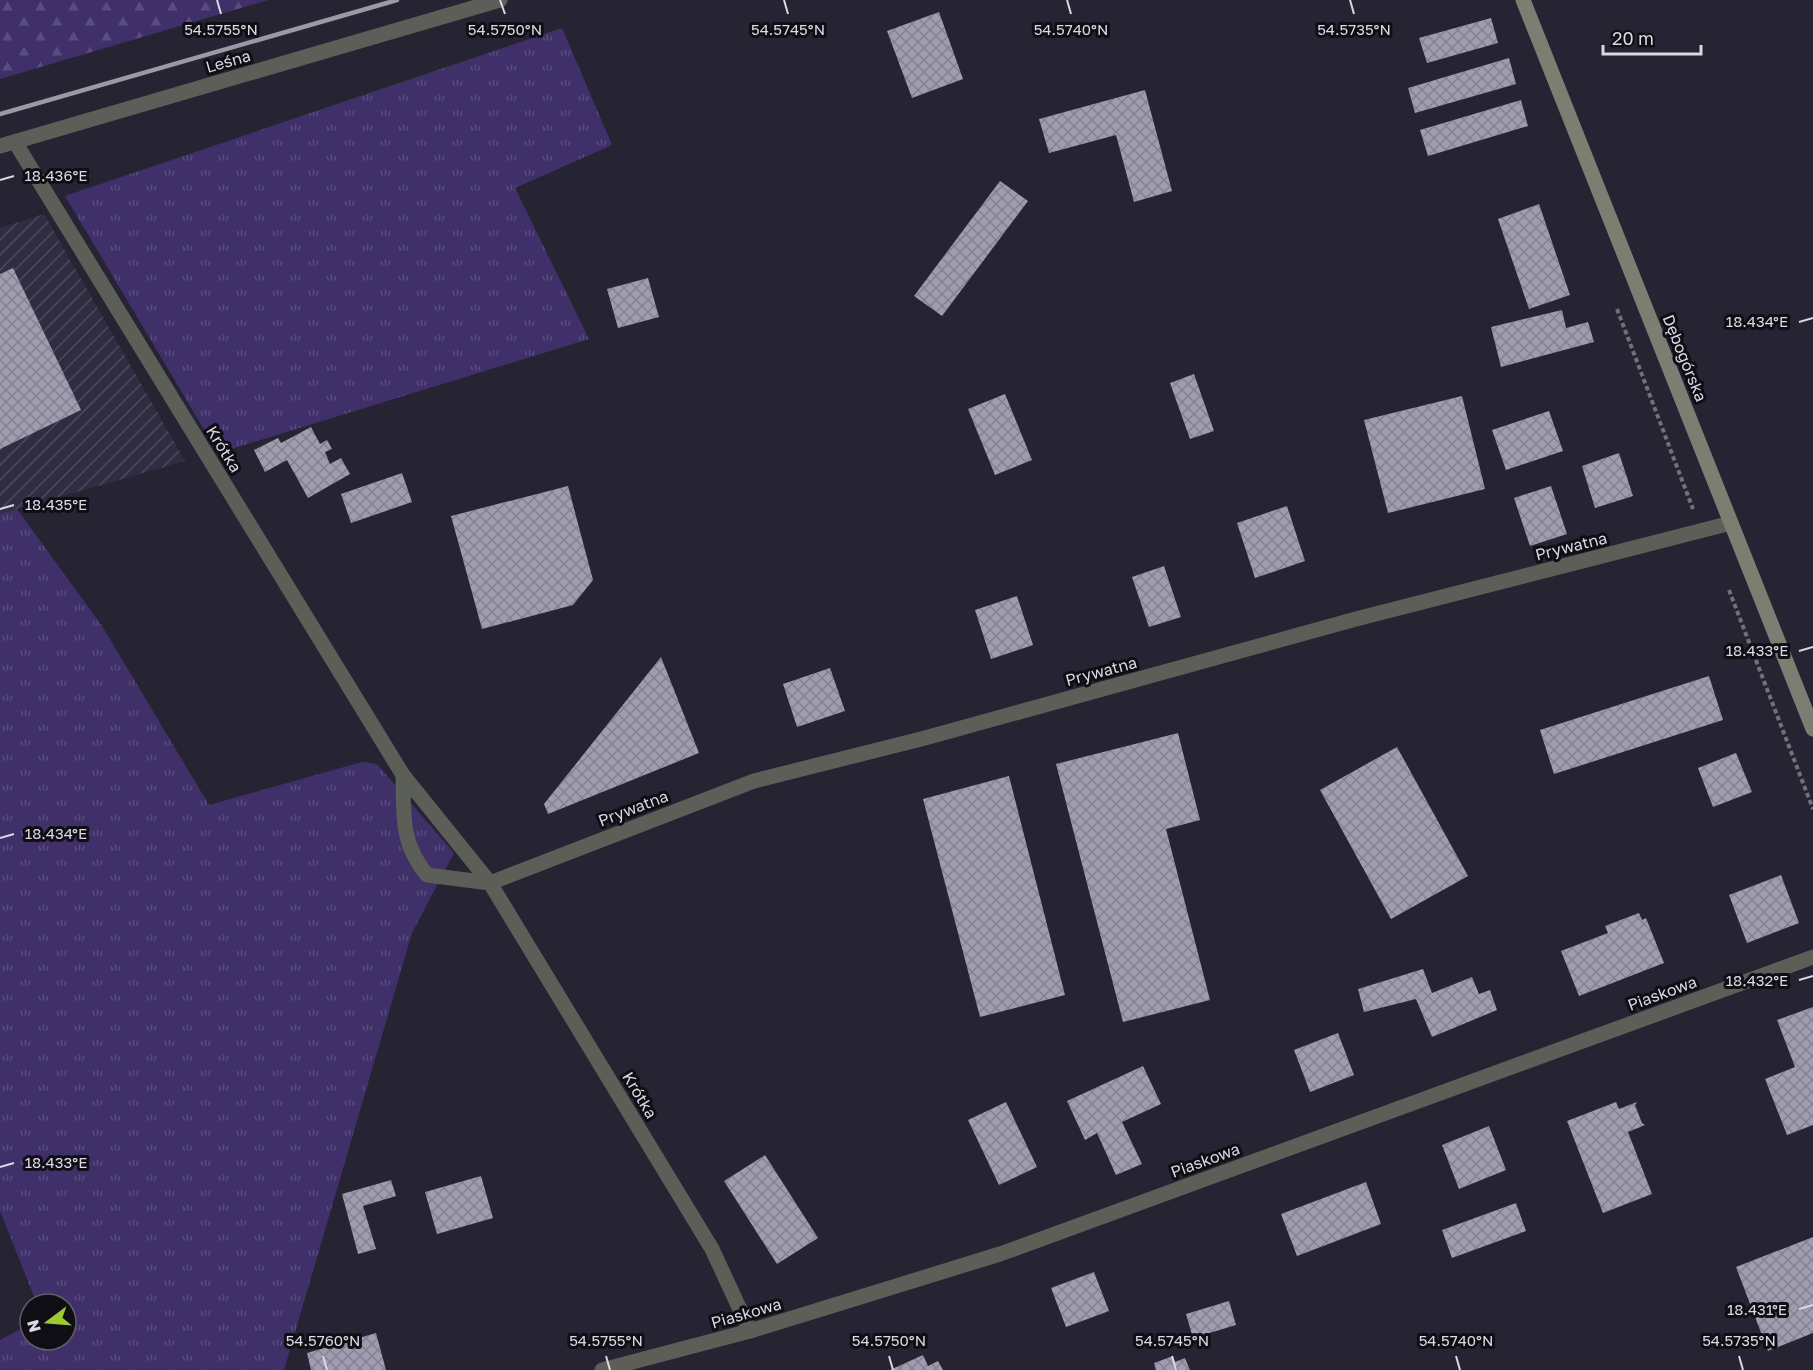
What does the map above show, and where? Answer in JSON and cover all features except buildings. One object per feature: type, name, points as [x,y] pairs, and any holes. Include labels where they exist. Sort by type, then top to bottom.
[{"type":"street","name":"Leśna","points":[[7,144],[500,0]]},
{"type":"street","name":"Dębogórska","points":[[1523,0],[1813,729]]},
{"type":"street","name":"Krótka","points":[[7,144],[403,775],[490,883],[712,1249],[750,1331]]},
{"type":"street","name":"Prywatna","points":[[490,883],[754,781],[925,738],[1356,619],[1731,524]]},
{"type":"street","points":[[403,775],[404,833],[415,861],[427,875],[490,883]]},
{"type":"street","name":"Piaskowa","points":[[602,1370],[750,1331],[1000,1254],[1813,957]]},
{"type":"path","points":[[1613,299],[1702,531]]},
{"type":"path","points":[[1726,584],[1813,809]]},
{"type":"shaded area","points":[[44,214],[185,461],[0,514],[0,228]]},
{"type":"green space","points":[[0,0],[268,0],[0,79]]},
{"type":"green space","points":[[562,28],[612,145],[515,188],[589,339],[218,453],[65,196]]},
{"type":"green space","points":[[17,509],[102,626],[209,805],[362,762],[377,764],[454,853],[412,933],[284,1370],[0,1370],[0,1340],[18,1330],[18,1352],[78,1352],[78,1292],[32,1292],[0,1211],[0,514]]},
{"type":"railway","points":[[0,114],[397,0]]}]
